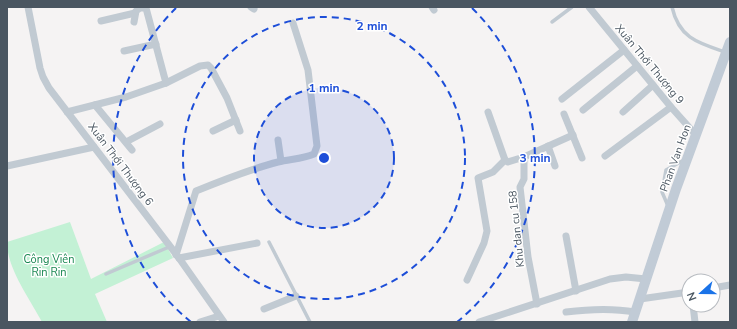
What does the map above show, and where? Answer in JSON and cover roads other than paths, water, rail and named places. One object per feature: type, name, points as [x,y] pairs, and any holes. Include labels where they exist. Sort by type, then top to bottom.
[{"type":"main road","name":"Phan Van Hon","points":[[633,317],[669,209],[728,52],[730,42]]},
{"type":"street","name":"Xuân Thới Thượng 6","points":[[28,7],[43,77],[56,98],[177,257],[221,319]]},
{"type":"street","name":"Xuân Thới Thượng 9","points":[[589,7],[671,107],[696,135]]},
{"type":"street","points":[[101,21],[135,13],[140,8],[146,8],[166,83]]},
{"type":"street","points":[[134,22],[135,13]]},
{"type":"street","points":[[257,243],[177,257],[196,191],[244,172],[281,161],[309,157],[314,154],[316,146],[308,70],[293,24]]},
{"type":"street","points":[[124,51],[156,44]]},
{"type":"street","points":[[562,98],[624,50]]},
{"type":"street","points":[[67,112],[126,97],[166,83],[200,66],[208,65],[227,98],[240,131]]},
{"type":"street","points":[[583,110],[638,66]]},
{"type":"street","points":[[623,112],[653,85]]},
{"type":"street","points":[[95,105],[132,150]]},
{"type":"street","points":[[605,156],[671,107]]},
{"type":"street","points":[[488,112],[504,160]]},
{"type":"street","points":[[564,114],[582,158]]},
{"type":"street","points":[[213,131],[236,120]]},
{"type":"street","points":[[126,142],[160,124]]},
{"type":"street","points":[[504,160],[508,162],[524,157],[572,135]]},
{"type":"street","points":[[278,140],[281,161]]},
{"type":"street","points":[[548,146],[555,166]]},
{"type":"street","points":[[7,166],[94,147]]},
{"type":"street","name":"Khu dan cu 158","points":[[524,157],[524,179],[520,187],[528,257],[537,304]]},
{"type":"street","points":[[467,280],[484,243],[487,231],[478,178],[493,172],[504,160]]},
{"type":"street","points":[[566,236],[576,291]]},
{"type":"street","points":[[479,322],[610,279],[626,277],[643,288],[681,291]]},
{"type":"street","points":[[264,309],[296,296]]},
{"type":"street","points":[[566,312],[589,309],[624,310],[633,317]]},
{"type":"street","points":[[200,322],[221,319]]},
{"type":"lane","points":[[552,22],[572,7]]},
{"type":"lane","points":[[672,7],[676,20],[682,30],[695,42],[728,52]]},
{"type":"lane","points":[[669,209],[662,192],[666,170],[687,159]]},
{"type":"lane","points":[[269,242],[310,322]]},
{"type":"lane","points":[[106,274],[169,247]]},
{"type":"park label","name":"Công Viên Rin Rin","points":[[49,265]]}]
